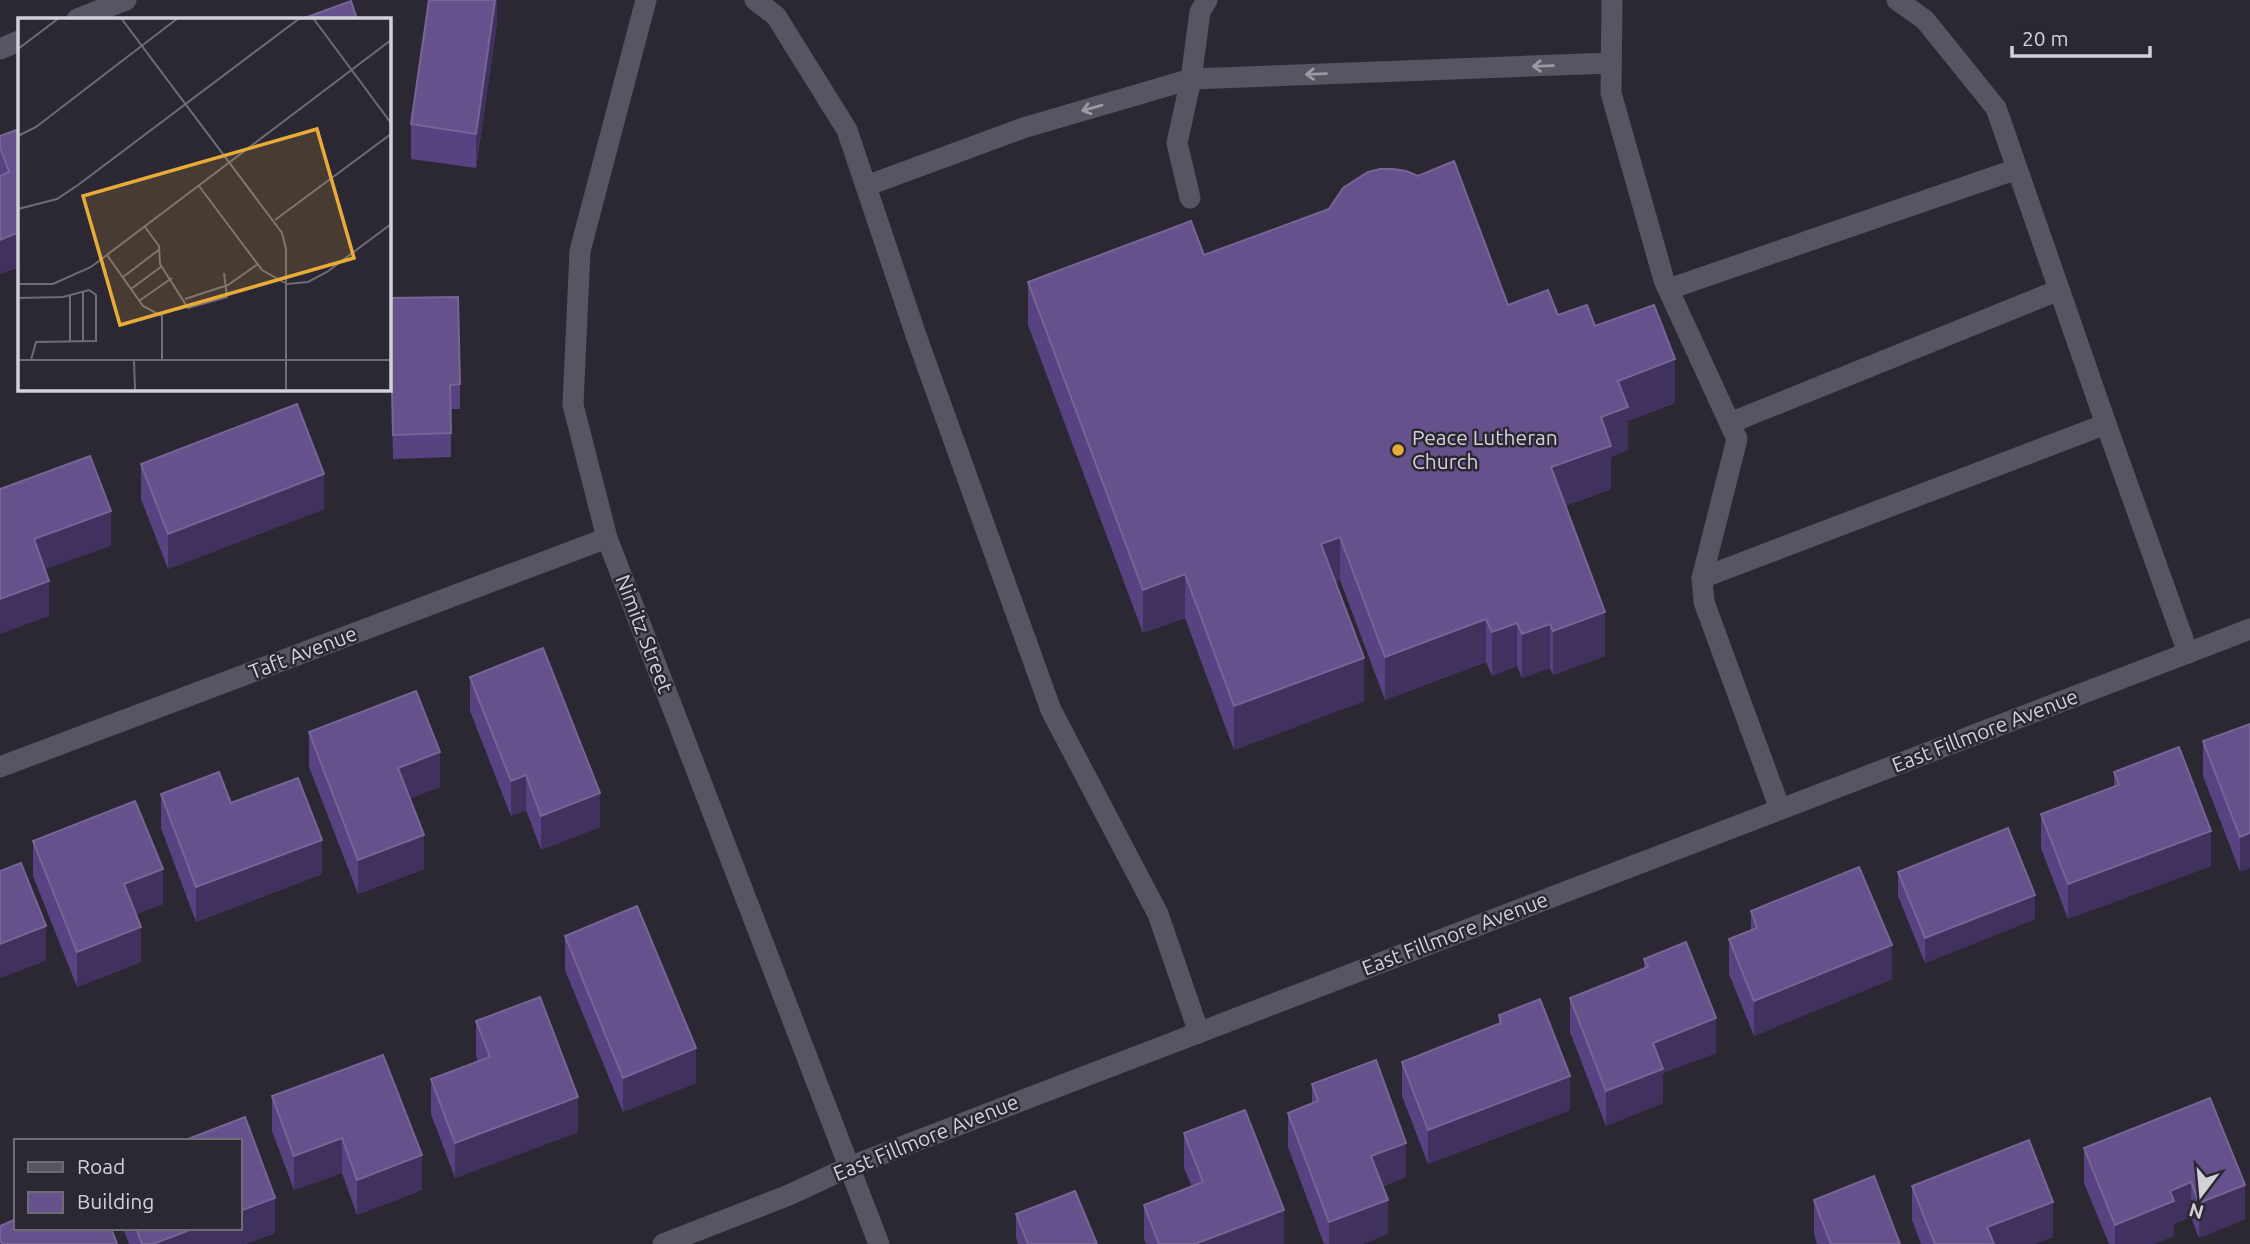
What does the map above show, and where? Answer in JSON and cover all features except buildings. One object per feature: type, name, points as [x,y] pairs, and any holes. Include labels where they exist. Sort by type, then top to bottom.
[{"type":"street","points":[[80,18],[127,0]]},
{"type":"street","name":"Nimitz Street","points":[[646,0],[580,251],[573,405],[607,538],[879,1244]]},
{"type":"street","points":[[755,0],[776,16],[847,130],[918,341],[1051,710],[1158,914],[1199,1032]]},
{"type":"street","points":[[1190,198],[1177,143],[1191,79],[1200,12],[1207,0]]},
{"type":"street","points":[[1612,0],[1611,93],[1664,279],[1737,439],[1702,578],[1704,602],[1780,810]]},
{"type":"street","points":[[1897,0],[1925,20],[1996,108],[2188,653]]},
{"type":"street","points":[[0,49],[18,41]]},
{"type":"street","points":[[866,186],[1023,128],[1191,79],[1611,63]]},
{"type":"street","points":[[1669,289],[2017,169]]},
{"type":"street","points":[[1730,423],[2059,290]]},
{"type":"street","points":[[1702,578],[2106,424]]},
{"type":"street","name":"Taft Avenue","points":[[0,767],[607,538]]},
{"type":"street","name":"East Fillmore Avenue","points":[[663,1244],[789,1195],[849,1167],[2250,629]]},
{"type":"place","name":"Peace Lutheran Church","points":[[1398,450]]}]
